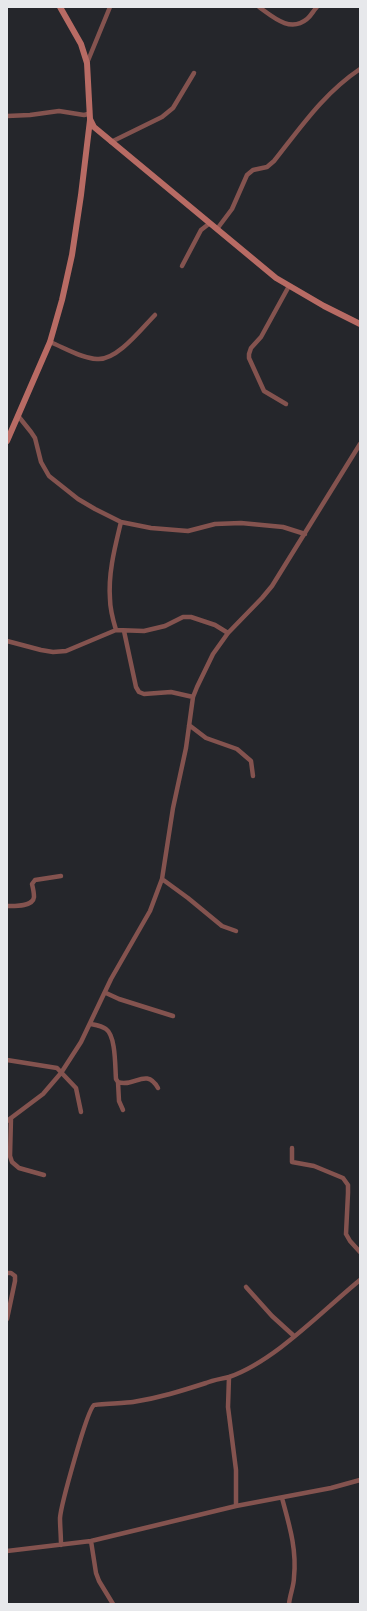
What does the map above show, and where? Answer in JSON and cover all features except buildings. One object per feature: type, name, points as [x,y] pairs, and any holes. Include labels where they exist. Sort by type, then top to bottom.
[{"type":"main road","points":[[7,441],[19,417],[50,342],[62,300],[72,255],[91,111],[87,63],[81,44],[60,7]]},
{"type":"main road","points":[[90,119],[94,127],[111,142],[271,274],[289,286],[360,324]]},
{"type":"street","points":[[87,63],[110,7]]},
{"type":"street","points":[[259,7],[277,20],[287,24],[302,22],[308,18],[317,7]]},
{"type":"street","points":[[218,229],[232,209],[247,175],[253,170],[267,167],[271,164],[324,98],[344,80],[360,69]]},
{"type":"street","points":[[111,142],[162,117],[172,108],[194,73]]},
{"type":"street","points":[[7,116],[30,115],[59,111],[84,115],[91,111]]},
{"type":"street","points":[[182,266],[201,230],[210,223]]},
{"type":"street","points":[[286,404],[264,391],[248,354],[251,348],[261,337],[289,286]]},
{"type":"street","points":[[50,342],[98,359],[113,355],[155,315]]},
{"type":"street","points":[[19,417],[32,432],[41,462],[49,476],[78,499],[95,510],[121,522],[151,528],[188,531],[221,524],[241,523],[283,527],[305,534]]},
{"type":"street","points":[[44,1175],[19,1168],[12,1162],[10,1156],[9,1119],[43,1094],[61,1073],[91,1024],[112,979],[150,910],[162,879],[173,808],[186,748],[193,697],[213,654],[228,633],[272,586],[360,444]]},
{"type":"street","points":[[116,630],[110,600],[110,584],[116,543],[121,522]]},
{"type":"street","points":[[7,641],[41,650],[53,652],[66,651],[116,630],[144,631],[165,626],[183,617],[191,617],[214,625],[228,633]]},
{"type":"street","points":[[124,631],[136,687],[139,692],[144,694],[171,692],[193,697]]},
{"type":"street","points":[[188,726],[206,738],[238,749],[251,761],[253,776]]},
{"type":"street","points":[[7,906],[26,904],[32,901],[34,897],[32,884],[35,880],[61,876]]},
{"type":"street","points":[[162,879],[222,926],[236,930]]},
{"type":"street","points":[[106,993],[119,999],[173,1016]]},
{"type":"street","points":[[91,1024],[105,1028],[111,1033],[116,1079],[118,1082],[119,1101],[122,1110]]},
{"type":"street","points":[[7,1060],[57,1068],[61,1073],[68,1077],[76,1088],[81,1112]]},
{"type":"street","points":[[118,1082],[122,1084],[145,1078],[154,1081],[158,1088]]},
{"type":"street","points":[[292,1148],[292,1162],[314,1166],[343,1178],[348,1185],[346,1234],[360,1252]]},
{"type":"street","points":[[7,1273],[15,1276],[15,1281],[7,1318]]},
{"type":"street","points":[[61,1545],[60,1517],[64,1497],[77,1455],[81,1436],[89,1411],[93,1406],[96,1404],[112,1404],[158,1398],[229,1377],[244,1371],[271,1354],[294,1336],[360,1280]]},
{"type":"street","points":[[246,1287],[272,1316],[294,1336]]},
{"type":"street","points":[[229,1377],[228,1407],[234,1448],[236,1506]]},
{"type":"street","points":[[7,1551],[91,1541],[236,1506],[330,1488],[360,1480]]},
{"type":"street","points":[[282,1498],[293,1540],[294,1577],[290,1604]]},
{"type":"street","points":[[91,1541],[98,1581],[113,1604]]}]
